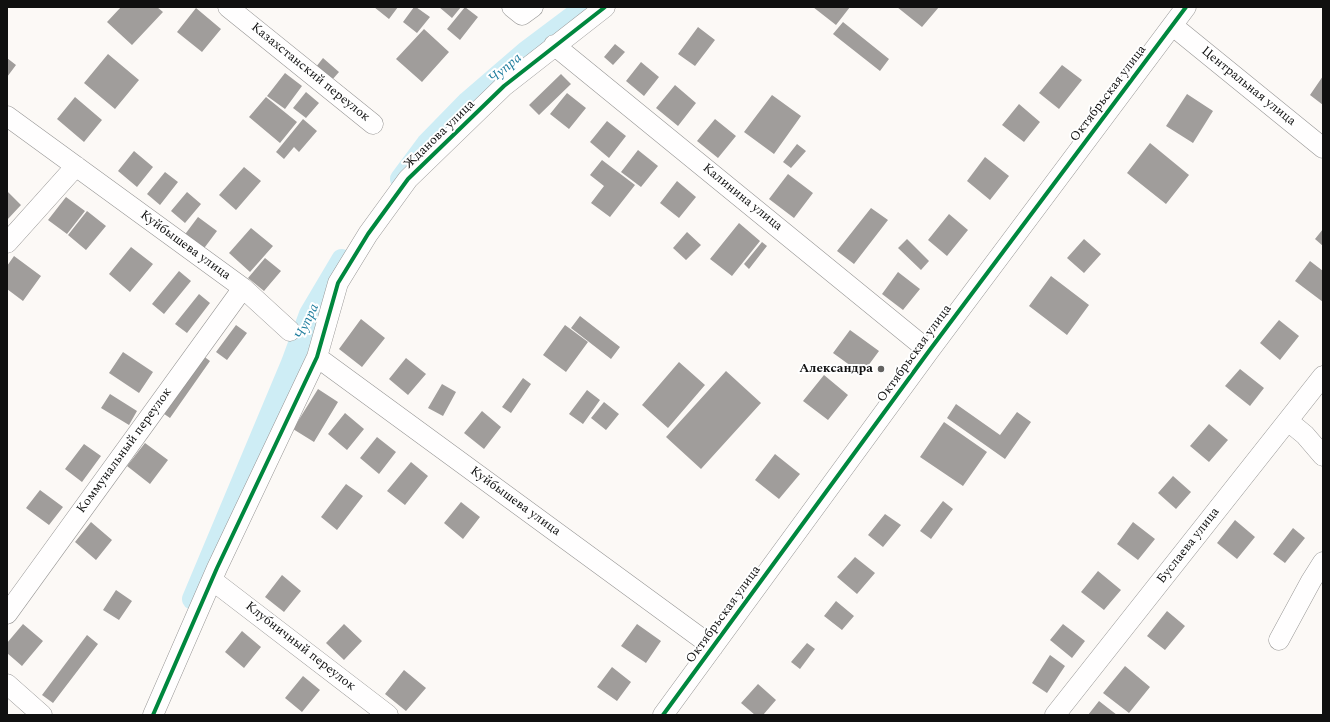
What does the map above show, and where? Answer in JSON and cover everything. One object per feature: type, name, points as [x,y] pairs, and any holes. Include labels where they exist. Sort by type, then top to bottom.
[{"type":"street","name":"Казахстанский переулок","points":[[228,7],[373,124]]},
{"type":"street","name":"Жданова улица","points":[[153,715],[212,580],[317,357],[338,283],[368,234],[408,179],[504,86],[605,7]]},
{"type":"street","name":"Октябрьская улица","points":[[663,715],[929,351],[1186,7]]},
{"type":"street","name":"Центральная улица","points":[[1173,26],[1323,148]]},
{"type":"street","name":"Калинина улица","points":[[554,46],[929,351]]},
{"type":"street","name":"Куйбышева улица","points":[[7,116],[243,288],[290,331]]},
{"type":"street","points":[[7,243],[76,166]]},
{"type":"street","name":"Коммунальный переулок","points":[[7,614],[243,288]]},
{"type":"street","name":"Куйбышева улица","points":[[317,357],[713,647]]},
{"type":"street","name":"Буслаева улица","points":[[1055,715],[1323,376]]},
{"type":"street","points":[[1288,421],[1305,436],[1323,456]]},
{"type":"street","points":[[1279,640],[1323,562]]},
{"type":"street","name":"Клубничный переулок","points":[[212,580],[388,715]]},
{"type":"street","points":[[7,684],[42,715]]},
{"type":"building","points":[[121,7],[157,7],[163,12],[132,45],[107,22]]},
{"type":"building","points":[[374,7],[398,7],[389,19]]},
{"type":"building","points":[[414,7],[430,17],[417,33],[403,22]]},
{"type":"building","points":[[439,7],[461,7],[452,18]]},
{"type":"building","points":[[465,7],[478,17],[460,40],[447,29]]},
{"type":"building","points":[[813,7],[850,7],[836,25]]},
{"type":"building","points":[[897,7],[939,7],[922,27]]},
{"type":"building","points":[[196,8],[221,29],[202,52],[177,32]]},
{"type":"building","points":[[843,22],[889,59],[880,71],[833,34]]},
{"type":"building","points":[[698,27],[715,40],[695,66],[678,54]]},
{"type":"building","points":[[424,29],[449,52],[422,82],[396,59]]},
{"type":"building","points":[[615,44],[625,52],[613,65],[604,57]]},
{"type":"building","points":[[108,54],[139,80],[115,109],[84,83]]},
{"type":"building","points":[[7,58],[16,65],[7,77]]},
{"type":"building","points":[[323,58],[339,72],[332,80],[316,67]]},
{"type":"building","points":[[641,62],[659,77],[644,96],[626,81]]},
{"type":"building","points":[[1062,65],[1082,80],[1059,109],[1039,93]]},
{"type":"building","points":[[285,73],[302,86],[285,109],[267,96]]},
{"type":"building","points":[[561,74],[571,84],[539,115],[529,105]]},
{"type":"building","points":[[1323,76],[1323,105],[1310,95]]},
{"type":"building","points":[[675,85],[696,103],[678,126],[656,108]]},
{"type":"building","points":[[306,92],[319,103],[306,118],[293,108]]},
{"type":"building","points":[[567,93],[586,108],[569,129],[550,114]]},
{"type":"building","points":[[1187,94],[1213,111],[1193,143],[1166,126]]},
{"type":"building","points":[[772,95],[801,116],[774,154],[744,132]]},
{"type":"building","points":[[75,97],[102,120],[84,142],[57,119]]},
{"type":"building","points":[[266,97],[297,122],[280,143],[249,117]]},
{"type":"building","points":[[1019,104],[1040,122],[1024,142],[1002,125]]},
{"type":"building","points":[[303,119],[317,131],[299,152],[294,147],[284,159],[276,152]]},
{"type":"building","points":[[715,119],[736,136],[718,158],[697,141]]},
{"type":"building","points":[[607,121],[626,136],[609,158],[590,142]]},
{"type":"building","points":[[1150,143],[1189,175],[1166,204],[1127,173]]},
{"type":"building","points":[[797,144],[806,151],[791,168],[783,162]]},
{"type":"building","points":[[638,150],[658,166],[641,187],[621,172]]},
{"type":"building","points":[[134,151],[153,167],[137,187],[118,171]]},
{"type":"building","points":[[985,157],[1009,176],[990,200],[967,181]]},
{"type":"building","points":[[602,160],[635,185],[610,217],[591,203],[604,186],[590,175]]},
{"type":"building","points":[[244,167],[261,181],[236,210],[219,195]]},
{"type":"building","points":[[165,172],[178,182],[160,205],[147,194]]},
{"type":"building","points":[[788,174],[813,193],[794,218],[769,199]]},
{"type":"building","points":[[677,181],[696,197],[679,218],[660,203]]},
{"type":"building","points":[[7,191],[21,205],[7,220]]},
{"type":"building","points":[[187,192],[201,204],[185,223],[171,211]]},
{"type":"building","points":[[66,197],[85,211],[67,234],[48,220]]},
{"type":"building","points":[[871,208],[888,220],[854,264],[837,251]]},
{"type":"building","points":[[87,211],[106,226],[86,250],[68,235]]},
{"type":"building","points":[[949,214],[968,230],[947,256],[928,240]]},
{"type":"building","points":[[198,217],[217,231],[202,251],[183,237]]},
{"type":"building","points":[[739,223],[760,241],[732,276],[710,259]]},
{"type":"building","points":[[251,228],[273,246],[250,272],[229,253]]},
{"type":"building","points":[[1323,229],[1323,246],[1315,239]]},
{"type":"building","points":[[687,232],[701,245],[686,260],[673,248]]},
{"type":"building","points":[[907,239],[929,261],[921,270],[898,248]]},
{"type":"building","points":[[1084,239],[1101,254],[1084,273],[1067,258]]},
{"type":"building","points":[[762,242],[767,246],[749,269],[744,264]]},
{"type":"building","points":[[131,247],[153,264],[130,292],[109,274]]},
{"type":"building","points":[[14,256],[41,276],[23,301],[7,289],[7,266]]},
{"type":"building","points":[[265,258],[281,271],[264,291],[248,278]]},
{"type":"building","points":[[1310,261],[1323,271],[1323,302],[1295,281]]},
{"type":"building","points":[[179,271],[191,281],[164,314],[152,304]]},
{"type":"building","points":[[898,272],[920,289],[903,310],[882,294]]},
{"type":"building","points":[[1051,276],[1089,305],[1067,335],[1029,306]]},
{"type":"building","points":[[199,294],[210,303],[187,333],[175,324]]},
{"type":"building","points":[[580,316],[620,347],[611,359],[571,328]]},
{"type":"building","points":[[361,319],[385,338],[362,367],[339,349]]},
{"type":"building","points":[[1279,320],[1299,336],[1280,360],[1260,343]]},
{"type":"building","points":[[236,325],[247,333],[227,360],[216,352]]},
{"type":"building","points":[[565,325],[588,342],[566,372],[543,355]]},
{"type":"building","points":[[850,330],[879,351],[862,374],[833,353]]},
{"type":"building","points":[[123,352],[153,372],[139,393],[109,373]]},
{"type":"building","points":[[198,352],[210,361],[170,418],[157,409]]},
{"type":"building","points":[[406,358],[426,374],[408,395],[389,379]]},
{"type":"building","points":[[679,362],[705,385],[668,428],[642,405]]},
{"type":"building","points":[[1240,369],[1264,388],[1250,406],[1225,386]]},
{"type":"building","points":[[726,371],[761,403],[701,469],[666,437]]},
{"type":"building","points":[[824,375],[848,395],[828,420],[803,401]]},
{"type":"building","points":[[523,378],[531,384],[511,413],[502,407]]},
{"type":"building","points":[[442,384],[456,392],[443,416],[428,408]]},
{"type":"building","points":[[318,389],[338,402],[314,442],[293,429]]},
{"type":"building","points":[[587,390],[600,400],[583,424],[569,414]]},
{"type":"building","points":[[110,394],[137,411],[129,425],[101,408]]},
{"type":"building","points":[[604,402],[619,414],[606,430],[591,418]]},
{"type":"building","points":[[956,404],[1000,435],[1017,412],[1031,422],[1005,459],[947,418]]},
{"type":"building","points":[[482,411],[501,427],[484,449],[464,433]]},
{"type":"building","points":[[345,413],[364,429],[347,450],[328,434]]},
{"type":"building","points":[[944,422],[987,452],[963,486],[920,457]]},
{"type":"building","points":[[1209,424],[1228,440],[1209,462],[1190,446]]},
{"type":"building","points":[[377,437],[396,452],[379,474],[360,458]]},
{"type":"building","points":[[145,443],[168,460],[150,484],[127,466]]},
{"type":"building","points":[[84,444],[101,456],[82,482],[65,469]]},
{"type":"building","points":[[775,454],[800,474],[779,499],[755,480]]},
{"type":"building","points":[[411,462],[428,476],[405,505],[387,491]]},
{"type":"building","points":[[1173,476],[1191,492],[1176,509],[1158,493]]},
{"type":"building","points":[[346,484],[363,496],[337,530],[321,517]]},
{"type":"building","points":[[40,490],[63,507],[49,525],[26,508]]},
{"type":"building","points":[[943,501],[953,509],[931,539],[920,531]]},
{"type":"building","points":[[461,502],[480,517],[463,539],[444,523]]},
{"type":"building","points":[[885,514],[901,525],[883,547],[868,535]]},
{"type":"building","points":[[1235,520],[1255,537],[1237,559],[1217,543]]},
{"type":"building","points":[[91,522],[112,540],[96,560],[75,542]]},
{"type":"building","points":[[1133,522],[1155,539],[1138,560],[1117,544]]},
{"type":"building","points":[[1293,528],[1305,538],[1285,563],[1273,554]]},
{"type":"building","points":[[855,557],[875,573],[857,594],[837,577]]},
{"type":"building","points":[[1098,571],[1121,590],[1104,610],[1081,592]]},
{"type":"building","points":[[282,575],[301,591],[284,612],[265,597]]},
{"type":"building","points":[[116,590],[132,601],[119,620],[103,610]]},
{"type":"building","points":[[836,601],[854,616],[842,630],[824,616]]},
{"type":"building","points":[[1167,611],[1185,626],[1165,650],[1147,636]]},
{"type":"building","points":[[23,624],[43,641],[22,666],[7,653],[7,643]]},
{"type":"building","points":[[344,624],[362,641],[344,660],[326,643]]},
{"type":"building","points":[[637,624],[661,641],[646,663],[621,646]]},
{"type":"building","points":[[1063,624],[1085,641],[1072,658],[1050,640]]},
{"type":"building","points":[[242,631],[261,647],[244,668],[225,652]]},
{"type":"building","points":[[87,635],[98,644],[53,703],[42,695]]},
{"type":"building","points":[[807,643],[815,649],[800,669],[791,662]]},
{"type":"building","points":[[1050,655],[1065,666],[1047,693],[1032,683]]},
{"type":"building","points":[[1125,666],[1150,687],[1129,713],[1103,693]]},
{"type":"building","points":[[612,667],[631,682],[617,701],[597,687]]},
{"type":"building","points":[[404,670],[426,688],[406,711],[385,694]]},
{"type":"building","points":[[303,676],[320,690],[302,712],[285,698]]},
{"type":"building","points":[[758,684],[776,700],[763,715],[755,715],[741,703]]},
{"type":"building","points":[[1099,701],[1117,715],[1088,715]]},
{"type":"waterway","name":"Чупра","points":[[401,179],[427,144],[468,102],[526,52],[586,7]]},
{"type":"waterway","name":"Чупра","points":[[193,599],[292,363],[310,314],[342,260]]},
{"type":"cycle path","points":[[153,715],[217,568],[317,357],[338,283],[368,234],[408,179],[504,86],[605,7]]},
{"type":"cycle path","points":[[663,715],[929,351],[1186,7]]},
{"type":"place","name":"Александра","points":[[881,369]]}]
